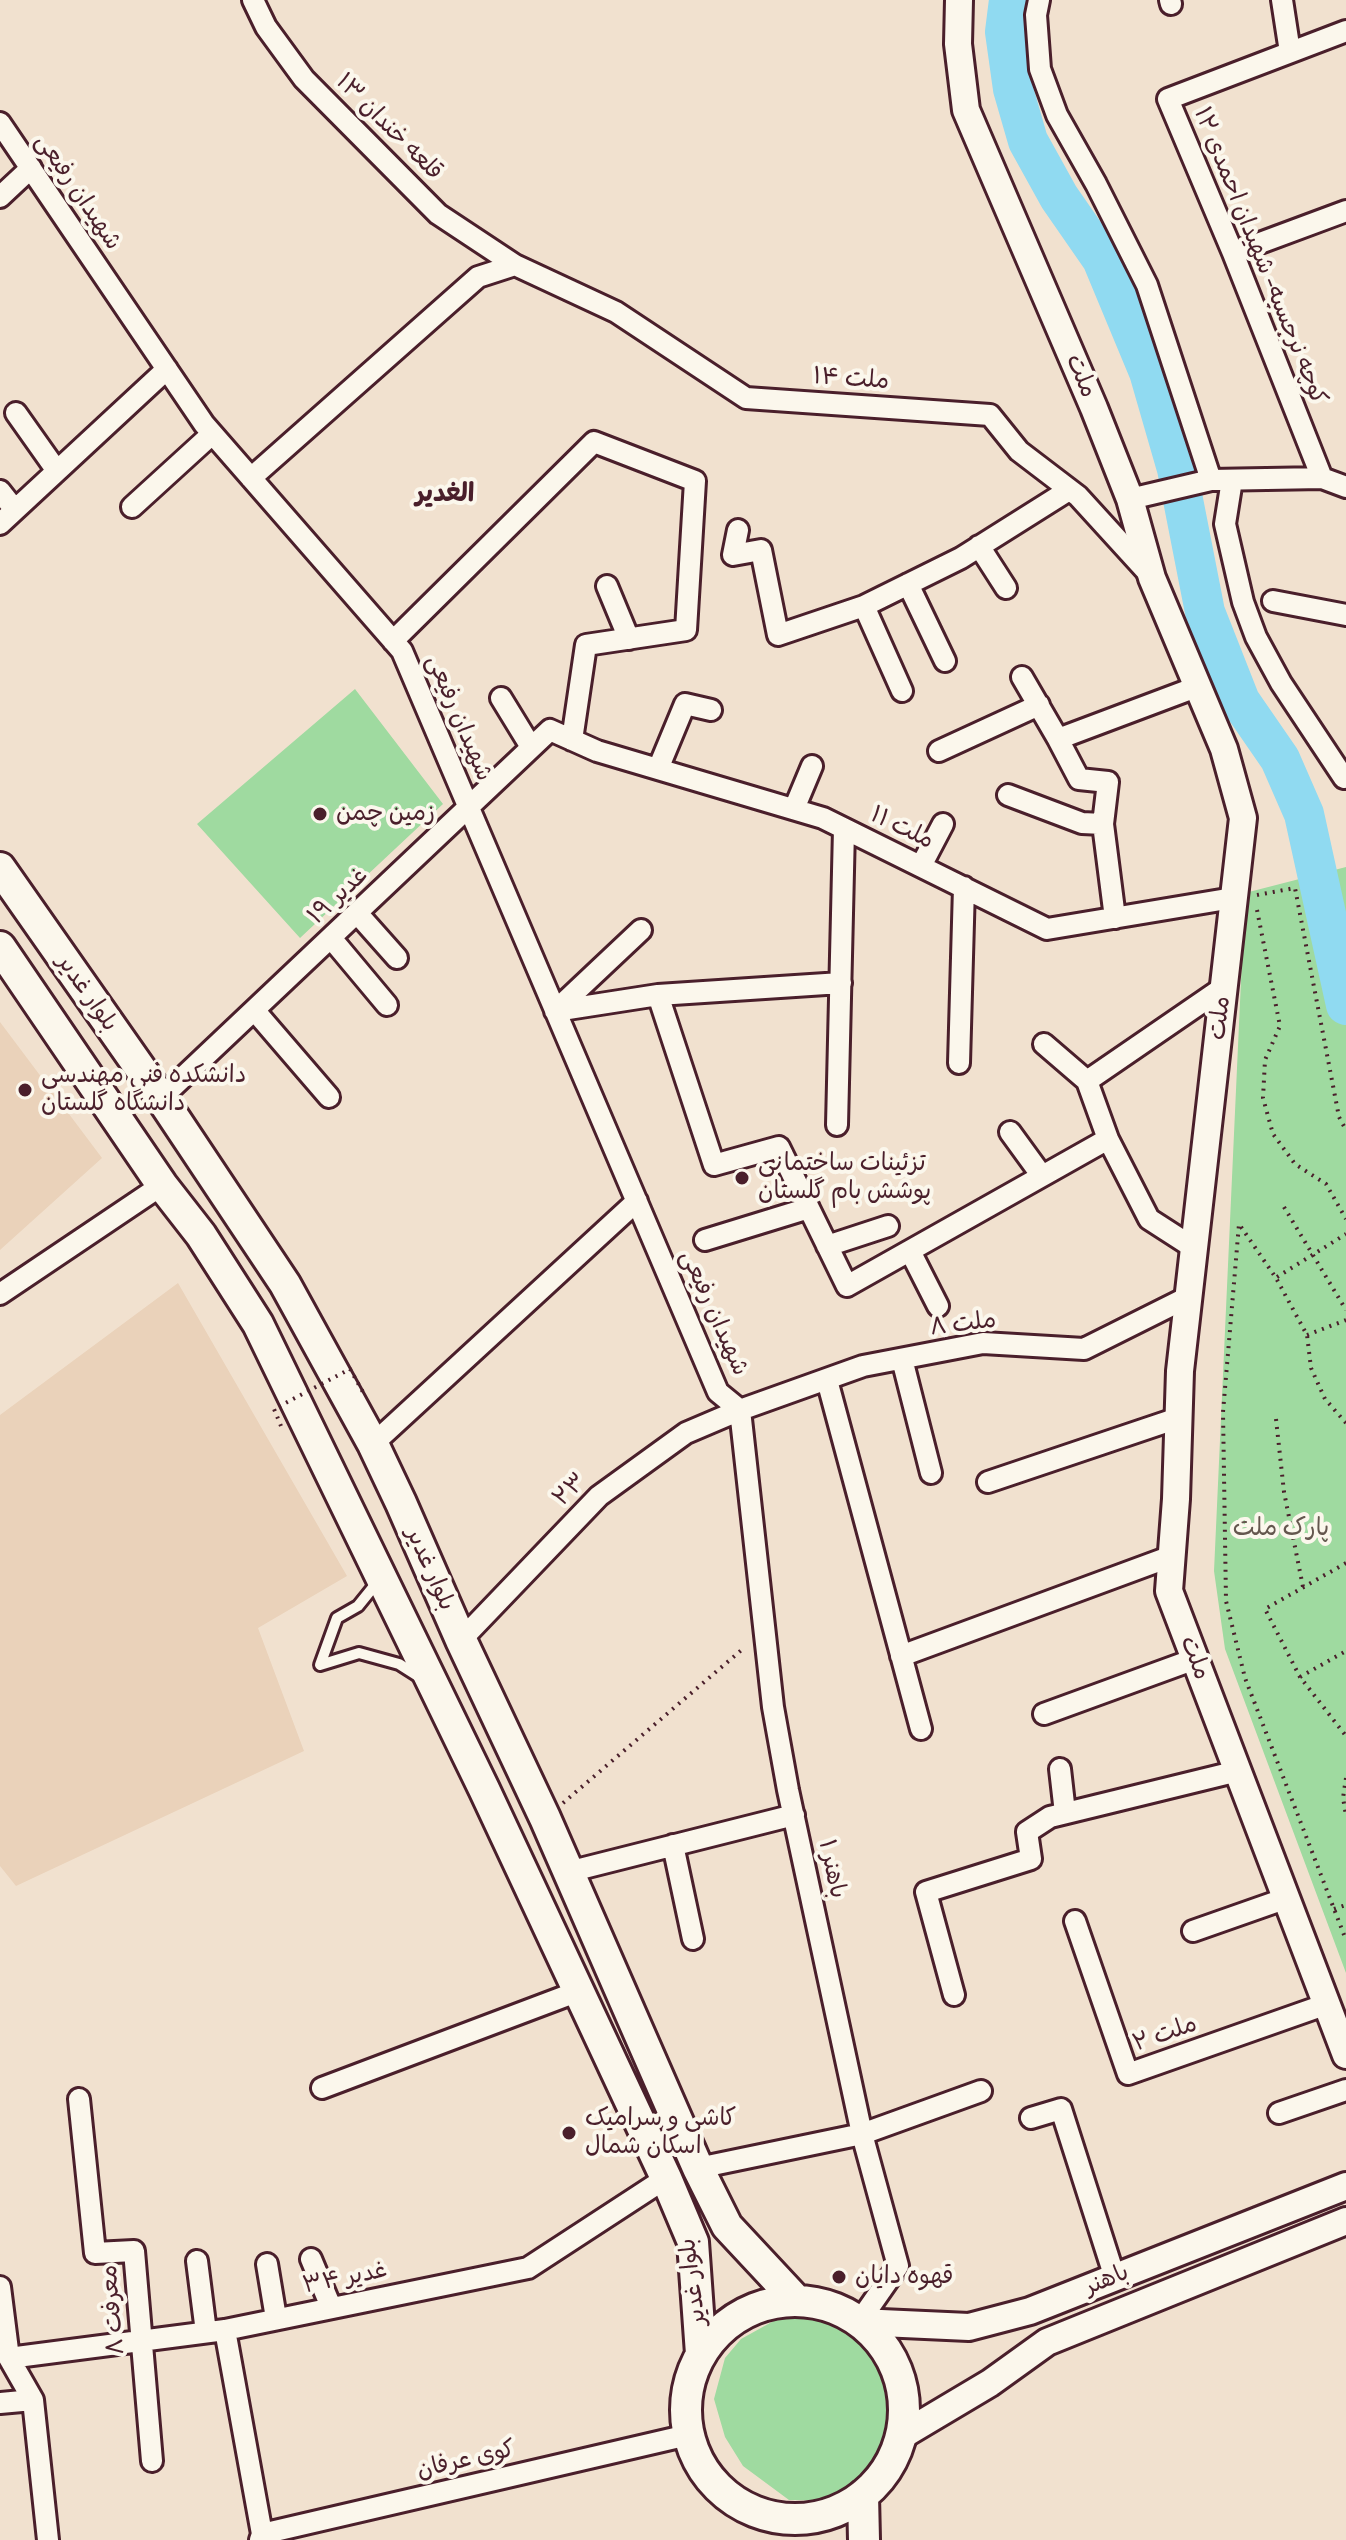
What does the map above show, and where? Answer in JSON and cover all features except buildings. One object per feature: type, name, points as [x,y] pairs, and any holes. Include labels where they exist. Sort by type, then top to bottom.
[{"type":"main road","name":"ملت","points":[[959,0],[958,44],[966,110],[1130,499],[1152,578],[1224,749],[1243,818],[1244,897],[1224,987],[1180,1371],[1169,1591],[1346,2055]]},
{"type":"main road","name":"بلوار غدیر","points":[[0,868],[161,1098],[285,1284],[373,1444],[545,1818],[698,2168],[727,2226],[797,2301]]},
{"type":"main road","name":"بلوار غدیر","points":[[0,947],[162,1185],[201,1235],[258,1324],[666,2178],[693,2242],[701,2354]]},
{"type":"main road","name":"باهنر","points":[[859,2322],[969,2327],[1030,2311],[1346,2186]]},
{"type":"main road","name":"باهنر","points":[[901,2436],[990,2383],[1047,2342],[1346,2221]]},
{"type":"main road","points":[[797,2301],[829,2307],[859,2322],[882,2344],[898,2373],[904,2404],[901,2436],[893,2458],[880,2478],[863,2495],[802,2530],[742,2506],[718,2487],[699,2463],[688,2435],[685,2407],[690,2380],[701,2354],[719,2332],[742,2315],[768,2304],[797,2301]]},
{"type":"main road","points":[[863,2495],[864,2540]]},
{"type":"street","name":"۱۳ قلعه خندان","points":[[253,0],[266,27],[304,79],[438,214],[515,265]]},
{"type":"street","points":[[1039,0],[1036,15],[1040,69],[1057,115],[1147,285],[1208,481]]},
{"type":"street","points":[[1282,0],[1290,52],[1346,31]]},
{"type":"street","name":"کوچه نرجسیه- شهیدان احمدی ۱۲","points":[[1290,52],[1168,99],[1322,478]]},
{"type":"street","name":"شهیدان رفیعی","points":[[0,123],[212,434],[402,651],[718,1392],[740,1410]]},
{"type":"street","points":[[0,197],[31,168]]},
{"type":"street","points":[[1233,253],[1346,211]]},
{"type":"street","points":[[251,478],[478,277],[515,265]]},
{"type":"street","name":"۱۴ ملت","points":[[515,265],[616,312],[746,398],[990,415],[1019,451],[1069,490],[1152,578]]},
{"type":"street","points":[[0,491],[8,517],[167,369]]},
{"type":"street","points":[[16,413],[57,471]]},
{"type":"street","points":[[132,507],[212,434]]},
{"type":"street","points":[[393,641],[594,442],[695,481],[686,630],[586,645],[572,740]]},
{"type":"street","points":[[1130,499],[1208,481],[1322,478],[1346,487]]},
{"type":"street","points":[[1232,480],[1225,524],[1243,602],[1256,637],[1281,683],[1344,778]]},
{"type":"street","points":[[738,530],[733,555],[761,550],[778,635],[864,606],[979,546],[1069,490]]},
{"type":"street","points":[[979,546],[1006,588]]},
{"type":"street","points":[[908,584],[945,661]]},
{"type":"street","points":[[607,586],[629,639]]},
{"type":"street","points":[[1273,601],[1346,615]]},
{"type":"street","points":[[864,606],[902,691]]},
{"type":"street","points":[[1022,677],[1079,779],[1108,782],[1103,824],[1115,918]]},
{"type":"street","points":[[1058,739],[1199,686]]},
{"type":"street","points":[[501,698],[531,747]]},
{"type":"street","points":[[658,769],[685,704],[711,710]]},
{"type":"street","points":[[939,751],[1039,705]]},
{"type":"street","name":"۱۱ ملت","points":[[550,730],[597,751],[823,818],[1047,929],[1244,897]]},
{"type":"street","name":"۱۹ غدیر","points":[[161,1098],[550,730]]},
{"type":"street","points":[[794,809],[812,766]]},
{"type":"street","points":[[1008,795],[1082,823],[1103,824]]},
{"type":"street","points":[[921,866],[943,824]]},
{"type":"street","points":[[837,1125],[844,829]]},
{"type":"street","points":[[959,1063],[964,887]]},
{"type":"street","points":[[357,913],[397,958]]},
{"type":"street","points":[[555,1011],[641,930]]},
{"type":"street","points":[[331,938],[387,1005]]},
{"type":"street","points":[[555,1011],[658,995],[841,983]]},
{"type":"street","points":[[1087,1081],[1224,987]]},
{"type":"street","points":[[658,995],[714,1165],[779,1147],[847,1286],[1108,1139]]},
{"type":"street","points":[[255,1011],[329,1097]]},
{"type":"street","points":[[1044,1044],[1087,1081],[1108,1139],[1149,1219],[1194,1248]]},
{"type":"street","points":[[1010,1132],[1042,1176]]},
{"type":"street","points":[[0,1294],[162,1185]]},
{"type":"street","points":[[373,1444],[637,1201]]},
{"type":"street","points":[[705,1240],[809,1208]]},
{"type":"street","points":[[827,1246],[888,1226]]},
{"type":"street","points":[[910,1251],[938,1306]]},
{"type":"street","name":"۸ ملت","points":[[740,1410],[863,1366],[983,1343],[1084,1349],[1188,1297]]},
{"type":"street","points":[[902,1359],[931,1473]]},
{"type":"street","points":[[827,1380],[921,1729]]},
{"type":"street","name":"باهنر ۱","points":[[740,1410],[773,1707],[862,2134],[898,2266],[859,2322]]},
{"type":"street","name":"۲۳","points":[[461,1640],[599,1496],[686,1433],[740,1410]]},
{"type":"street","points":[[988,1482],[1178,1418]]},
{"type":"street","points":[[901,1656],[1172,1556]]},
{"type":"street","points":[[1044,1714],[1195,1659]]},
{"type":"street","points":[[1060,1769],[1065,1813]]},
{"type":"street","points":[[954,1995],[926,1892],[1031,1859],[1027,1832],[1050,1817],[1238,1771]]},
{"type":"street","points":[[568,1872],[794,1815]]},
{"type":"street","points":[[673,1845],[693,1939]]},
{"type":"street","points":[[1193,1931],[1287,1898]]},
{"type":"street","name":"۲ ملت","points":[[1075,1921],[1128,2074],[1327,2004]]},
{"type":"street","points":[[322,2088],[579,1991]]},
{"type":"street","points":[[1279,2113],[1346,2090]]},
{"type":"street","points":[[698,2168],[862,2134],[981,2091]]},
{"type":"street","name":"معرفت ۸","points":[[79,2099],[95,2253],[134,2251],[152,2461]]},
{"type":"street","points":[[1031,2118],[1061,2109],[1115,2278]]},
{"type":"street","name":"۳۴ غدیر","points":[[9,2358],[215,2331],[528,2268],[666,2178]]},
{"type":"street","points":[[311,2259],[331,2307]]},
{"type":"street","points":[[197,2261],[261,2537]]},
{"type":"street","points":[[267,2264],[276,2318]]},
{"type":"street","points":[[0,2287],[9,2358],[33,2400],[48,2540]]},
{"type":"street","points":[[0,2403],[33,2400]]},
{"type":"street","name":"کوی عرفان","points":[[261,2537],[688,2435]]},
{"type":"lane","points":[[380,1579],[358,1606],[337,1618],[320,1665],[359,1653],[399,1664],[434,1687]]},
{"type":"path","points":[[1244,897],[1295,888],[1339,1117],[1346,1130]]},
{"type":"path","points":[[1258,910],[1280,1026],[1265,1060],[1263,1098],[1273,1134],[1295,1164],[1326,1184],[1346,1219]]},
{"type":"path","points":[[1284,1207],[1346,1310]]},
{"type":"path","points":[[1346,1423],[1325,1399],[1311,1368],[1307,1335],[1276,1278],[1239,1224],[1223,1412],[1226,1601],[1245,1678],[1346,1940]]},
{"type":"path","points":[[1276,1278],[1346,1234]]},
{"type":"path","points":[[1307,1335],[1346,1320]]},
{"type":"path","points":[[281,1426],[274,1409],[350,1369],[363,1392]]},
{"type":"path","points":[[1276,1419],[1284,1492],[1303,1587]]},
{"type":"path","points":[[1346,1563],[1265,1609],[1300,1677],[1346,1736]]},
{"type":"path","points":[[545,1818],[765,1630]]},
{"type":"path","points":[[1300,1677],[1346,1651]]},
{"type":"path","points":[[1346,1778],[1343,1798],[1346,1815]]},
{"type":"path","points":[[1334,1909],[1346,1905]]},
{"type":"shaded area","name":"دانشکده فنی مهندسی دانشگاه گلستان","points":[[0,1022],[102,1158],[0,1250]]},
{"type":"shaded area","points":[[178,1283],[347,1576],[258,1628],[304,1751],[16,1886],[0,1866],[0,1415]]},
{"type":"green space","name":"زمین چمن","points":[[355,689],[443,804],[300,938],[197,824]]},
{"type":"green space","name":"پارک ملت","points":[[1346,867],[1346,1973],[1225,1649],[1214,1571],[1245,893]]},
{"type":"green space","points":[[788,2313],[834,2313],[864,2327],[892,2362],[904,2421],[879,2480],[853,2501],[789,2500],[743,2466],[725,2437],[714,2399],[725,2358],[741,2339]]},
{"type":"waterway","points":[[1009,0],[1005,32],[1013,89],[1028,141],[1059,197],[1102,259],[1149,372],[1177,469],[1205,612],[1240,701],[1280,759],[1304,814],[1346,1005]]},
{"type":"place","name":"زمین چمن","points":[[320,814]]},
{"type":"place","name":"دانشکده فنی مهندسی دانشگاه گلستان","points":[[25,1090]]},
{"type":"place","name":"تزئینات ساختمانی پوشش بام گلستان","points":[[742,1178]]},
{"type":"place","name":"کاشی و سرامیک اسکان شمال","points":[[569,2133]]},
{"type":"place","name":"قهوه دایان","points":[[839,2277]]},
{"type":"district","name":"الغدیر","points":[[445,494]]}]
